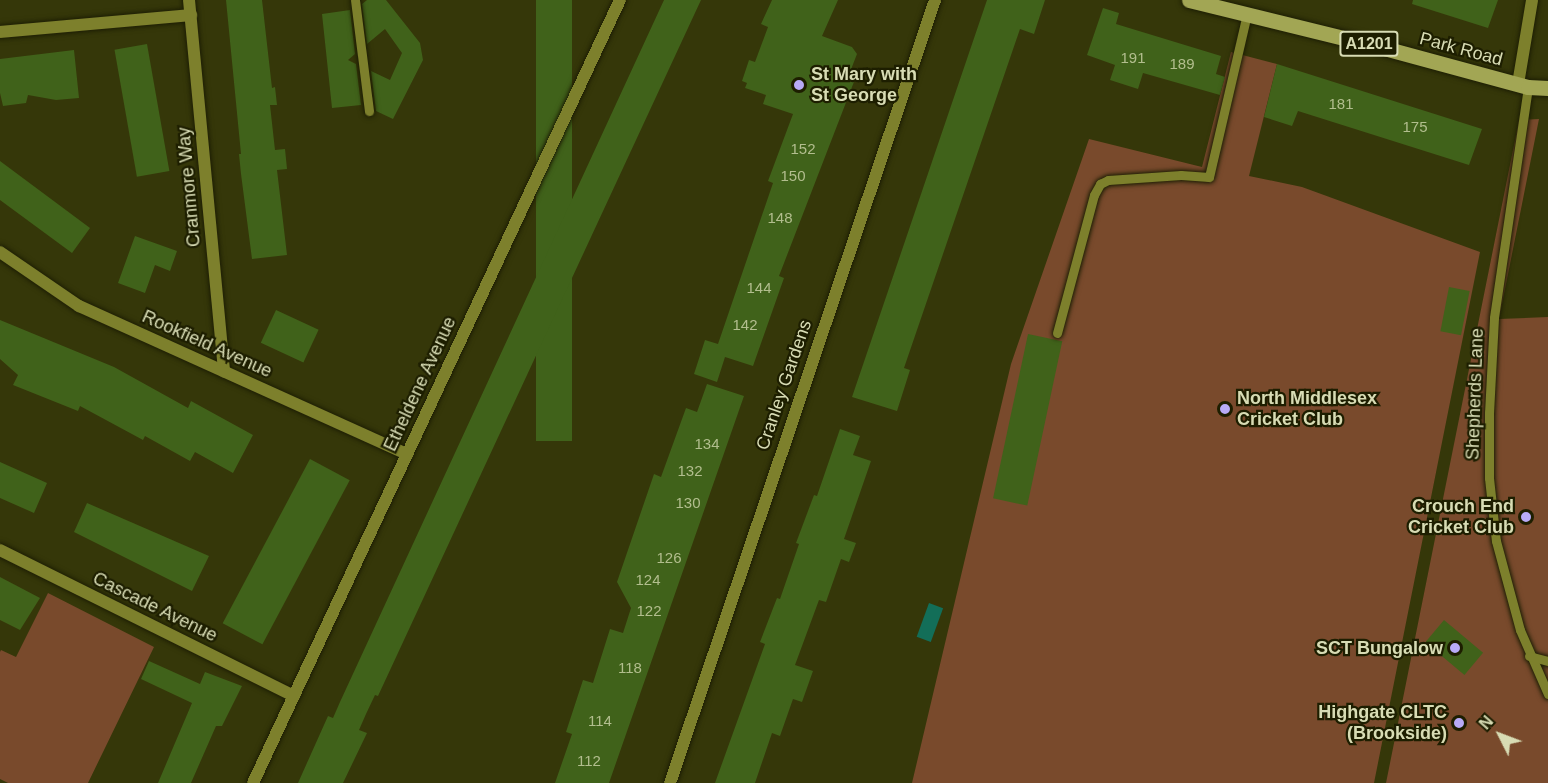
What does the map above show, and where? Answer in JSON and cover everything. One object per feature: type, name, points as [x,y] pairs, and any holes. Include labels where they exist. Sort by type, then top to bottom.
[{"type":"main road","name":"Park Road","points":[[1189,0],[1523,86],[1548,88]]},
{"type":"street","name":"Cranmore Way","points":[[189,0],[224,371]]},
{"type":"street","name":"Etheldene Avenue","points":[[254,783],[620,0]]},
{"type":"street","name":"Cranley Gardens","points":[[670,783],[935,0]]},
{"type":"street","points":[[1523,86],[1528,20],[1532,0]]},
{"type":"street","points":[[0,32],[191,15]]},
{"type":"street","name":"Rookfield Avenue","points":[[0,252],[79,306],[407,454]]},
{"type":"street","name":"Cascade Avenue","points":[[0,550],[294,696]]},
{"type":"lane","points":[[355,0],[369,111]]},
{"type":"lane","points":[[1057,333],[1094,195],[1100,184],[1108,180],[1181,175],[1209,177],[1248,14]]},
{"type":"lane","name":"Shepherds Lane","points":[[1523,86],[1494,318],[1489,423],[1491,510],[1503,569],[1529,656],[1548,694]]},
{"type":"lane","points":[[1529,656],[1548,661]]},
{"type":"shaded area","name":"North Middlesex Cricket Club","points":[[1231,52],[1277,64],[1249,176],[1302,187],[1480,252],[1374,783],[912,783],[1011,364],[1089,139],[1202,167]]},
{"type":"shaded area","points":[[1539,119],[1499,319],[1548,317],[1548,783],[1386,783],[1519,120]]},
{"type":"shaded area","points":[[48,593],[154,647],[88,783],[8,783],[0,779],[0,652],[1,650],[16,657]]},
{"type":"water","points":[[929,603],[943,608],[931,642],[917,637]]},
{"type":"building","points":[[226,0],[262,0],[272,88],[275,87],[277,105],[270,105],[275,150],[285,149],[287,169],[277,170],[287,255],[252,259],[241,174]]},
{"type":"building","points":[[367,0],[386,0],[420,43],[423,60],[393,119],[376,111],[371,71],[390,80],[402,53],[385,29],[367,44],[362,4]]},
{"type":"building","points":[[536,0],[572,0],[572,441],[536,441]]},
{"type":"building","points":[[664,0],[701,0],[378,696],[375,695],[366,714],[359,730],[367,733],[343,783],[298,783],[328,716],[333,718]]},
{"type":"building","points":[[772,0],[838,0],[822,36],[852,47],[857,54],[850,72],[857,74],[779,276],[784,278],[753,366],[725,357],[717,382],[694,374],[705,340],[718,344],[773,183],[768,181],[793,114],[763,104],[766,95],[745,88],[747,83],[742,81],[749,60],[755,62],[768,27],[761,24]]},
{"type":"building","points":[[987,0],[1045,0],[1034,34],[1020,29],[904,368],[910,370],[897,411],[852,397]]},
{"type":"building","points":[[1413,0],[1498,0],[1488,28],[1412,4]]},
{"type":"building","points":[[1103,8],[1119,13],[1116,24],[1221,56],[1216,74],[1225,77],[1220,95],[1143,73],[1138,89],[1110,80],[1115,65],[1087,55]]},
{"type":"building","points":[[350,10],[355,54],[348,60],[356,64],[361,105],[332,108],[322,14]]},
{"type":"building","points":[[147,44],[169,171],[137,177],[115,50]]},
{"type":"building","points":[[74,50],[79,98],[56,100],[28,95],[26,103],[3,106],[0,93],[0,59]]},
{"type":"building","points":[[1277,64],[1482,129],[1469,165],[1298,111],[1292,126],[1264,117]]},
{"type":"building","points":[[0,161],[90,228],[72,253],[0,200]]},
{"type":"building","points":[[135,236],[177,251],[170,271],[155,265],[145,293],[118,283]]},
{"type":"building","points":[[1449,287],[1470,291],[1461,335],[1440,331]]},
{"type":"building","points":[[276,310],[319,330],[303,362],[261,343]]},
{"type":"building","points":[[0,320],[114,367],[188,408],[191,401],[253,435],[233,473],[195,452],[190,461],[145,436],[143,440],[80,406],[78,411],[13,385],[18,375],[0,359]]},
{"type":"building","points":[[1028,334],[1062,341],[1027,506],[993,498]]},
{"type":"building","points":[[707,384],[744,396],[609,783],[555,783],[572,734],[566,732],[583,680],[593,683],[610,629],[623,633],[631,608],[617,582],[654,474],[661,477],[686,408],[697,412]]},
{"type":"building","points":[[840,429],[860,436],[853,455],[871,461],[844,539],[856,543],[849,562],[841,559],[826,602],[819,600],[795,665],[813,671],[802,702],[793,699],[780,736],[772,733],[755,783],[715,783],[765,644],[760,642],[777,598],[780,599],[799,544],[796,543],[814,495],[817,496]]},
{"type":"building","points":[[310,459],[350,480],[262,644],[223,623]]},
{"type":"building","points":[[0,462],[47,483],[34,513],[0,498]]},
{"type":"building","points":[[87,503],[209,556],[192,591],[74,532]]},
{"type":"building","points":[[0,577],[40,598],[20,630],[0,620]]},
{"type":"building","name":"SCT Bungalow","points":[[1444,620],[1483,653],[1464,675],[1425,642]]},
{"type":"building","points":[[149,661],[200,684],[205,672],[242,686],[222,726],[216,726],[191,783],[158,783],[192,703],[141,679]]},
{"type":"place","name":"St Mary with St George","points":[[799,85]]},
{"type":"place","name":"North Middlesex Cricket Club","points":[[1225,409]]},
{"type":"place","name":"Crouch End Cricket Club","points":[[1526,517]]},
{"type":"place","name":"SCT Bungalow","points":[[1455,648]]},
{"type":"place","name":"Highgate CLTC (Brookside)","points":[[1459,723]]}]
